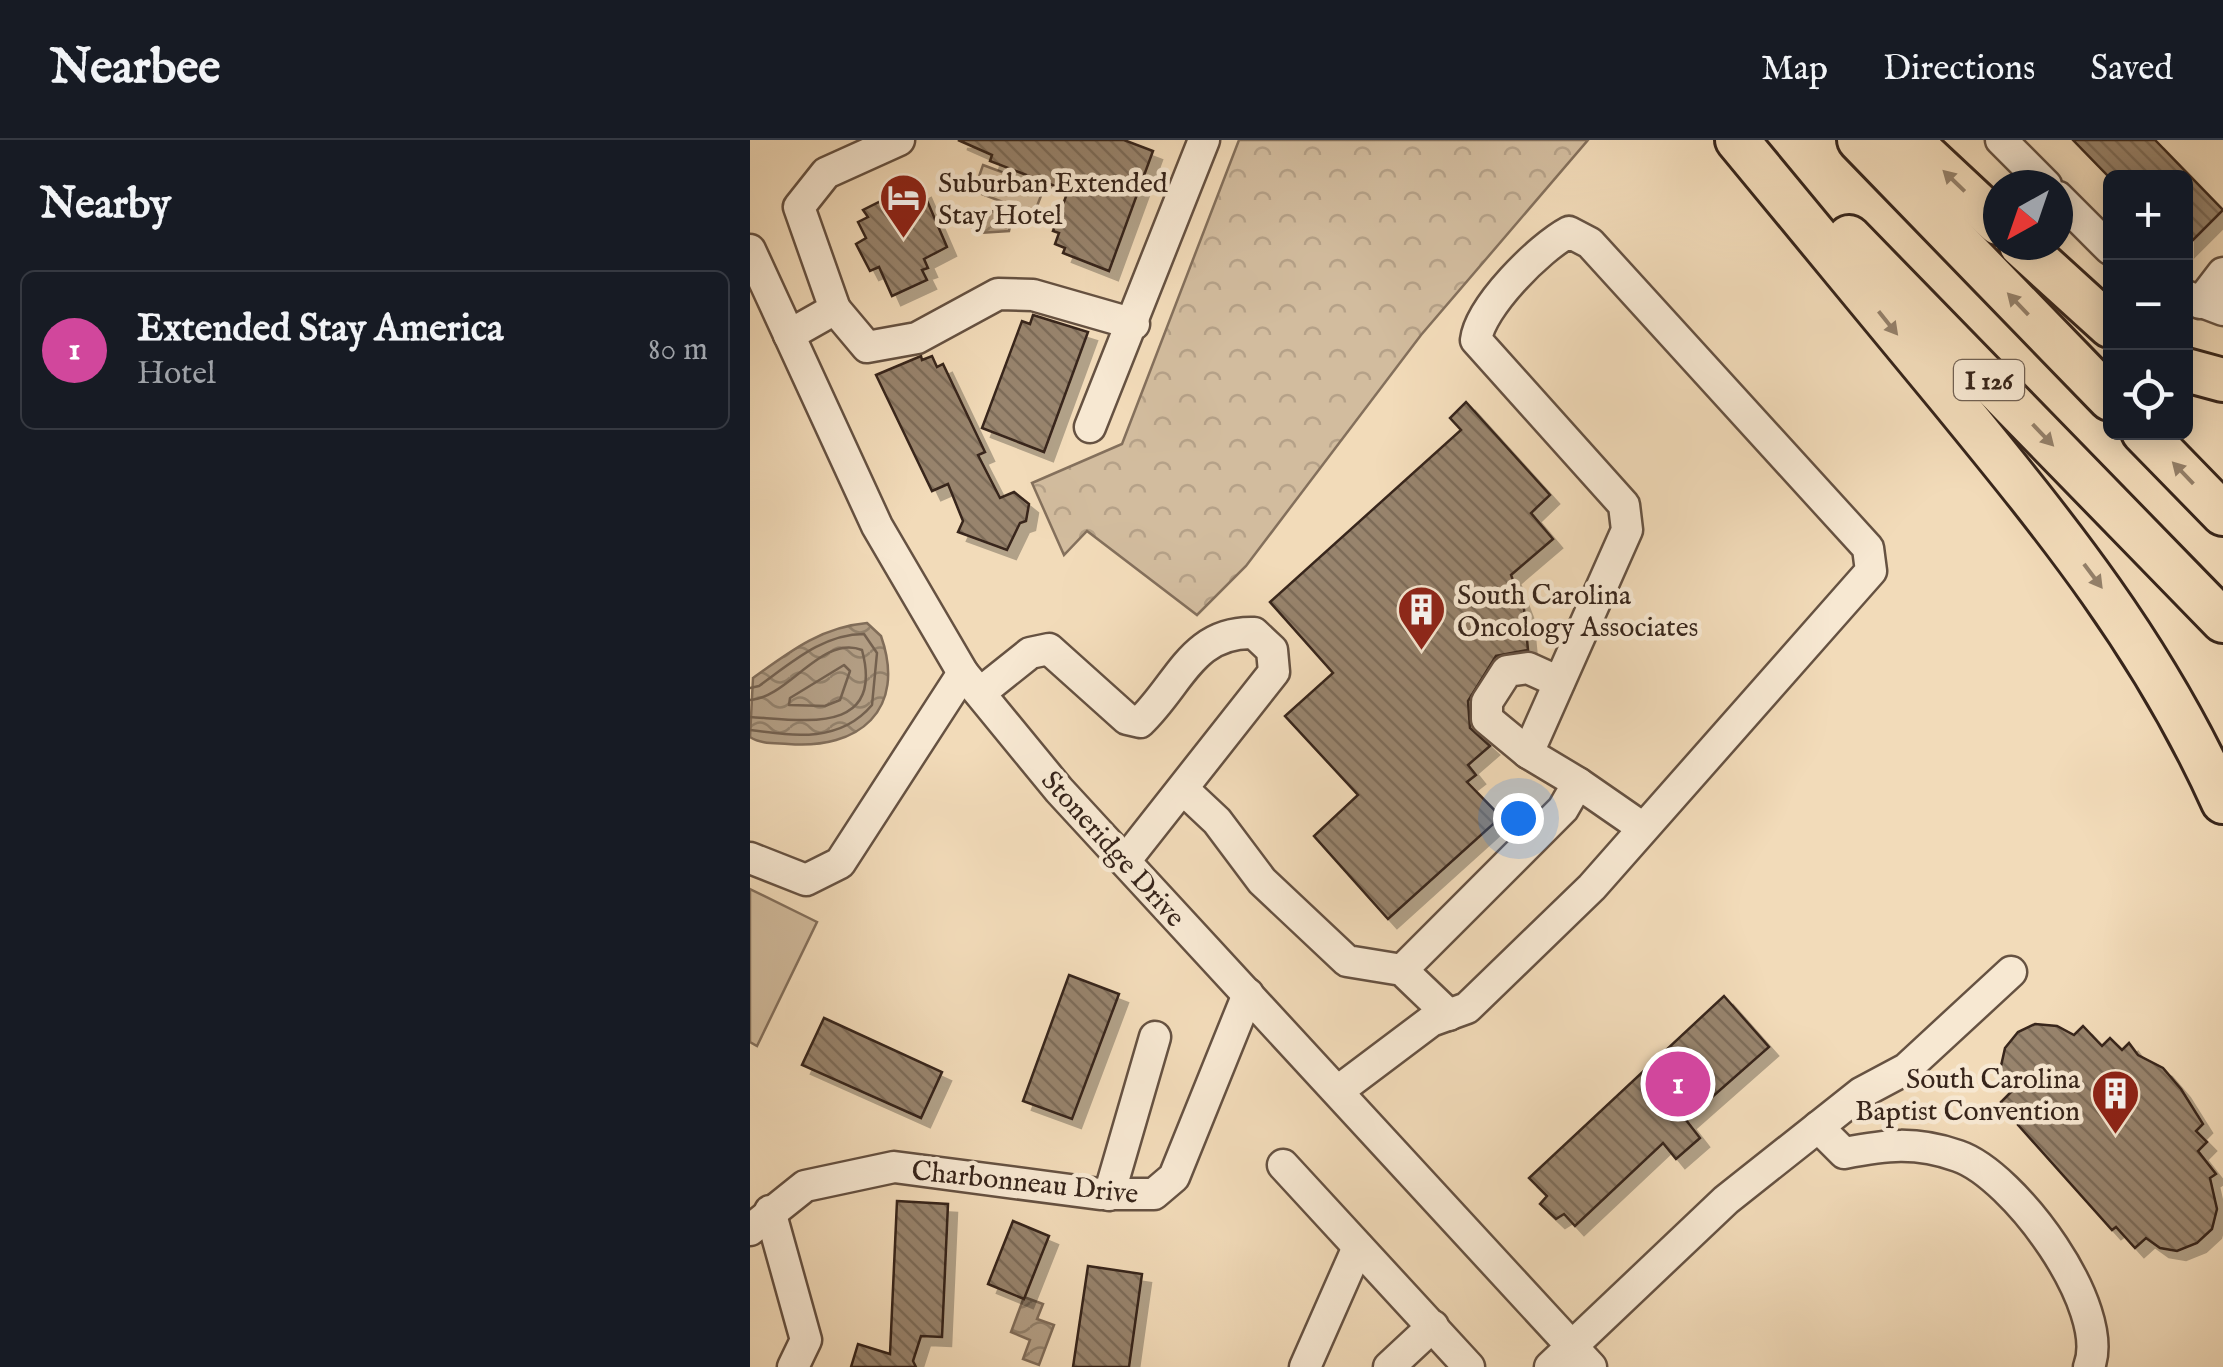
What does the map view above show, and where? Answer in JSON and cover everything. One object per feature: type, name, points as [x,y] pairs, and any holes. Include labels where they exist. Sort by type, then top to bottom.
[{"type":"highway","points":[[1737,140],[2060,532],[2115,605],[2160,677],[2223,802]]},
{"type":"highway","name":"I 126","points":[[1754,140],[2223,620]]},
{"type":"highway","name":"I 126","points":[[1858,140],[2103,392]]},
{"type":"highway","points":[[1909,140],[1983,208]]},
{"type":"highway","points":[[2037,260],[2103,320]]},
{"type":"highway","points":[[2193,372],[2223,380]]},
{"type":"highway","points":[[2152,440],[2223,514]]},
{"type":"street","points":[[898,140],[826,173],[799,208],[835,309],[867,347],[917,338],[998,294],[1033,296],[1134,324]]},
{"type":"street","points":[[1090,426],[1134,324],[1204,140]]},
{"type":"street","points":[[2001,140],[2031,170]]},
{"type":"street","points":[[2073,212],[2103,242]]},
{"type":"street","points":[[1338,1092],[1431,1021],[1467,1008],[1592,887],[1871,571],[1868,548],[1590,243],[1569,232],[1552,241],[1478,320],[1476,340],[1624,505],[1627,530],[1528,753]]},
{"type":"street","name":"Stoneridge Drive","points":[[750,250],[878,526],[972,683],[1125,861],[1338,1092],[1571,1360]]},
{"type":"street","points":[[2203,303],[2223,273]]},
{"type":"street","points":[[789,335],[835,309]]},
{"type":"street","points":[[750,858],[806,880],[840,863],[972,683],[1030,654],[1049,649],[1127,719],[1140,722],[1204,644],[1229,632],[1254,633],[1272,650],[1274,672],[1125,861]]},
{"type":"street","points":[[1558,682],[1528,668],[1507,671],[1487,702],[1486,719],[1528,753],[1578,782],[1643,828]]},
{"type":"street","points":[[1402,970],[1563,809],[1578,782]]},
{"type":"street","points":[[1184,790],[1218,822],[1262,881],[1347,961],[1402,970],[1448,1015]]},
{"type":"street","points":[[1571,1360],[1726,1200],[1861,1093],[1906,1069],[2011,972]]},
{"type":"street","name":"Charbonneau Drive","points":[[760,1221],[805,1186],[894,1167],[1109,1195],[1154,1194],[1174,1177],[1248,994]]},
{"type":"street","points":[[1109,1195],[1155,1037]]},
{"type":"street","points":[[1818,1128],[1844,1153],[1899,1142],[1962,1157],[2028,1208],[2075,1282],[2094,1352],[2089,1367]]},
{"type":"street","points":[[1283,1165],[1469,1367]]},
{"type":"street","points":[[760,1221],[806,1340],[793,1367]]},
{"type":"street","points":[[1305,1367],[1358,1248]]},
{"type":"street","points":[[1389,1367],[1433,1326]]},
{"type":"green space","points":[[1239,140],[1588,140],[1421,335],[1246,566],[1197,615],[1087,531],[1064,555],[1032,483],[1122,444]]},
{"type":"green space","points":[[983,165],[1044,188],[1034,214],[974,191]]},
{"type":"green space","points":[[750,889],[817,922],[757,1046],[750,1042]]},
{"type":"water","points":[[994,211],[1011,221],[1009,231],[979,233],[972,228],[973,215]]},
{"type":"water","points":[[867,623],[881,636],[887,662],[882,704],[871,720],[836,740],[813,744],[768,743],[750,737],[753,678],[820,635]]},
{"type":"water","points":[[1024,1297],[1043,1304],[1037,1319],[1054,1325],[1039,1365],[1023,1359],[1030,1340],[1011,1332]]},
{"type":"building","points":[[958,140],[1124,140],[1153,151],[1109,271],[1063,253],[1065,248],[1055,244],[1059,233],[1053,231],[1068,191],[990,161],[992,155]]},
{"type":"building","points":[[2073,140],[2155,140],[2184,170],[2103,170]]},
{"type":"building","points":[[2193,179],[2223,210],[2193,240]]},
{"type":"building","name":"Suburban Extended Stay Hotel","points":[[922,189],[947,247],[924,259],[928,268],[922,270],[927,280],[892,296],[879,267],[870,271],[856,244],[866,238],[858,222],[868,217],[863,210],[899,192],[904,200]]},
{"type":"building","points":[[1033,315],[1088,332],[1044,452],[982,428],[1022,321],[1030,324]]},
{"type":"building","points":[[921,356],[922,360],[932,356],[937,367],[943,364],[985,452],[978,455],[1000,498],[1014,492],[1029,504],[1026,521],[1020,523],[1007,550],[958,532],[963,521],[948,484],[932,491],[876,375]]},
{"type":"building","name":"South Carolina Oncology Associates","points":[[1466,402],[1550,495],[1531,513],[1553,539],[1511,575],[1524,609],[1528,650],[1496,656],[1468,701],[1470,728],[1490,746],[1468,765],[1476,775],[1467,782],[1501,817],[1388,919],[1314,836],[1358,795],[1285,716],[1333,673],[1270,602],[1461,430],[1450,418]]},
{"type":"building","points":[[1069,975],[1119,994],[1072,1119],[1023,1101]]},
{"type":"building","points":[[1724,996],[1769,1047],[1686,1120],[1700,1138],[1676,1159],[1663,1143],[1575,1226],[1564,1214],[1556,1219],[1540,1204],[1547,1196],[1529,1178]]},
{"type":"building","points":[[824,1018],[942,1072],[921,1118],[802,1065]]},
{"type":"building","name":"South Carolina Baptist Convention","points":[[2035,1024],[2057,1026],[2074,1035],[2083,1026],[2102,1046],[2110,1038],[2122,1050],[2129,1043],[2138,1055],[2163,1068],[2181,1089],[2203,1124],[2196,1131],[2207,1142],[2198,1151],[2216,1174],[2210,1178],[2217,1209],[2212,1229],[2197,1243],[2177,1251],[2160,1248],[2146,1238],[2135,1248],[2116,1227],[2112,1230],[2018,1125],[2020,1122],[2001,1102],[2011,1092],[2003,1081],[2001,1066],[2005,1048],[2018,1032]]},
{"type":"building","points":[[897,1201],[948,1204],[942,1337],[921,1336],[913,1361],[916,1367],[851,1367],[858,1344],[890,1354]]},
{"type":"building","points":[[1013,1221],[1049,1236],[1024,1299],[988,1284]]},
{"type":"building","points":[[1088,1266],[1142,1274],[1129,1367],[1073,1367]]},
{"type":"place","name":"Suburban Extended Stay Hotel","points":[[903,240]]},
{"type":"place","name":"South Carolina Oncology Associates","points":[[1422,652]]},
{"type":"place","name":"Extended Stay America","points":[[1678,1084]]},
{"type":"place","name":"South Carolina Baptist Convention","points":[[2115,1136]]}]
